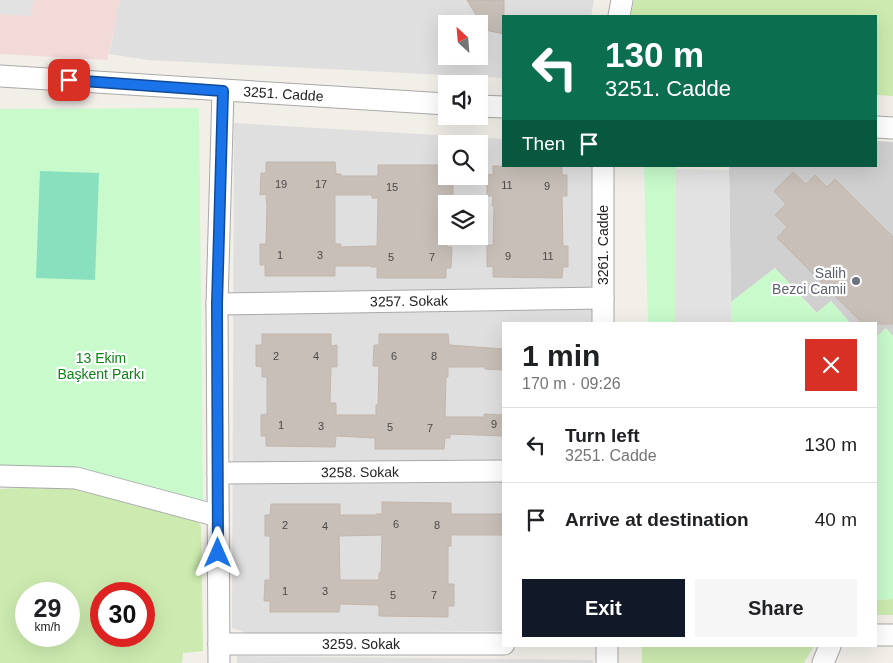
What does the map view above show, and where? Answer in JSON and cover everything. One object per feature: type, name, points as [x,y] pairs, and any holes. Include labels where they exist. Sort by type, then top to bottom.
[{"type":"street","points":[[619,15],[622,0]]},
{"type":"street","name":"3251. Cadde","points":[[0,76],[438,104]]},
{"type":"street","points":[[219,654],[217,304],[223,91]]},
{"type":"street","points":[[488,106],[502,107]]},
{"type":"street","points":[[877,127],[893,128]]},
{"type":"street","name":"3261. Cadde","points":[[603,167],[603,322]]},
{"type":"street","name":"3257. Sokak","points":[[217,304],[603,298]]},
{"type":"street","name":"3258. Sokak","points":[[218,473],[502,470]]},
{"type":"street","points":[[0,476],[76,478],[218,516]]},
{"type":"street","points":[[877,635],[893,635]]},
{"type":"street","name":"3259. Sokak","points":[[219,654],[502,644]]},
{"type":"street","points":[[607,647],[607,663]]},
{"type":"street","points":[[822,663],[830,647]]},
{"type":"shaded area","points":[[0,0],[119,0],[107,60],[0,54]]},
{"type":"shaded area","points":[[0,0],[33,0],[31,16],[0,14]]},
{"type":"shaded area","points":[[119,0],[594,0],[591,15],[502,15],[502,78],[488,77],[488,75],[445,75],[148,60],[109,54]]},
{"type":"shaded area","points":[[234,123],[438,135],[438,185],[488,185],[488,138],[502,139],[502,167],[595,167],[596,322],[502,322],[502,631],[249,634],[232,628]]},
{"type":"shaded area","points":[[877,141],[893,142],[893,336],[885,329],[877,337],[877,322],[849,322],[831,301],[817,313],[775,268],[731,302],[729,167],[877,167]]},
{"type":"shaded area","points":[[676,169],[729,170],[731,322],[675,322]]},
{"type":"shaded area","points":[[237,656],[593,660],[593,663],[237,663]]},
{"type":"green space","points":[[634,0],[893,0],[893,96],[877,95],[877,15],[631,15]]},
{"type":"green space","name":"13 Ekim Başkent Parkı","points":[[199,108],[203,504],[104,477],[53,467],[0,466],[0,109]]},
{"type":"green space","points":[[644,167],[678,167],[676,169],[675,322],[648,322]]},
{"type":"green space","points":[[40,171],[99,173],[95,280],[36,278]]},
{"type":"green space","points":[[775,268],[816,313],[831,301],[849,322],[731,322],[731,302]]},
{"type":"green space","points":[[886,328],[893,336],[893,599],[877,600],[877,336]]},
{"type":"green space","points":[[72,485],[135,506],[195,517],[201,526],[203,651],[183,653],[182,663],[0,663],[0,489]]},
{"type":"green space","points":[[893,599],[893,615],[877,615],[877,600]]},
{"type":"green space","points":[[642,647],[813,647],[804,663],[642,663]]},
{"type":"building","points":[[467,0],[504,0],[502,34],[488,31],[488,15],[476,15]]},
{"type":"building","points":[[266,162],[335,162],[336,174],[341,174],[341,176],[378,176],[378,165],[438,165],[438,185],[453,185],[453,195],[438,195],[438,245],[452,247],[451,268],[446,268],[446,278],[377,278],[377,267],[371,266],[335,266],[335,276],[265,276],[265,265],[260,265],[260,244],[266,244],[267,206],[266,194],[260,195],[261,173],[266,173]],"holes":[[[335,195],[372,195],[372,198],[378,198],[377,246],[340,247],[341,244],[335,244]]]},
{"type":"building","points":[[493,166],[562,167],[562,175],[567,175],[567,196],[562,196],[563,246],[568,246],[568,267],[563,267],[562,278],[493,277],[493,266],[487,267],[487,245],[493,245],[494,206],[492,206],[493,196],[487,195],[488,174],[493,175]]},
{"type":"building","name":"Salih Bezci Camii","points":[[793,172],[806,184],[815,175],[827,187],[835,179],[893,237],[893,324],[861,322],[777,238],[787,227],[775,215],[786,204],[774,191]]},
{"type":"building","points":[[262,334],[331,334],[331,346],[337,345],[337,367],[331,367],[330,403],[336,403],[336,415],[376,415],[379,366],[373,366],[374,345],[379,345],[379,334],[448,334],[449,345],[502,349],[502,370],[485,369],[485,367],[448,367],[445,417],[484,417],[484,414],[502,415],[502,436],[450,434],[450,438],[445,438],[444,449],[375,449],[375,438],[336,436],[335,447],[266,446],[266,436],[261,436],[261,415],[267,414],[267,377],[262,377],[262,367],[256,366],[256,345],[262,345]]},
{"type":"building","points":[[382,502],[451,503],[451,514],[502,514],[502,535],[451,535],[451,546],[448,546],[448,584],[454,584],[454,606],[448,606],[448,617],[379,616],[379,605],[340,604],[339,612],[270,612],[270,601],[264,601],[265,580],[270,580],[270,536],[265,536],[265,515],[270,515],[271,504],[340,504],[340,515],[382,514]],"holes":[[[382,535],[381,573],[379,573],[379,580],[340,580],[339,536]]]},
{"type":"place","name":"Salih Bezci Camii","points":[[856,281]]},
{"type":"route","points":[[69,80],[223,91],[217,304],[218,553]]}]
